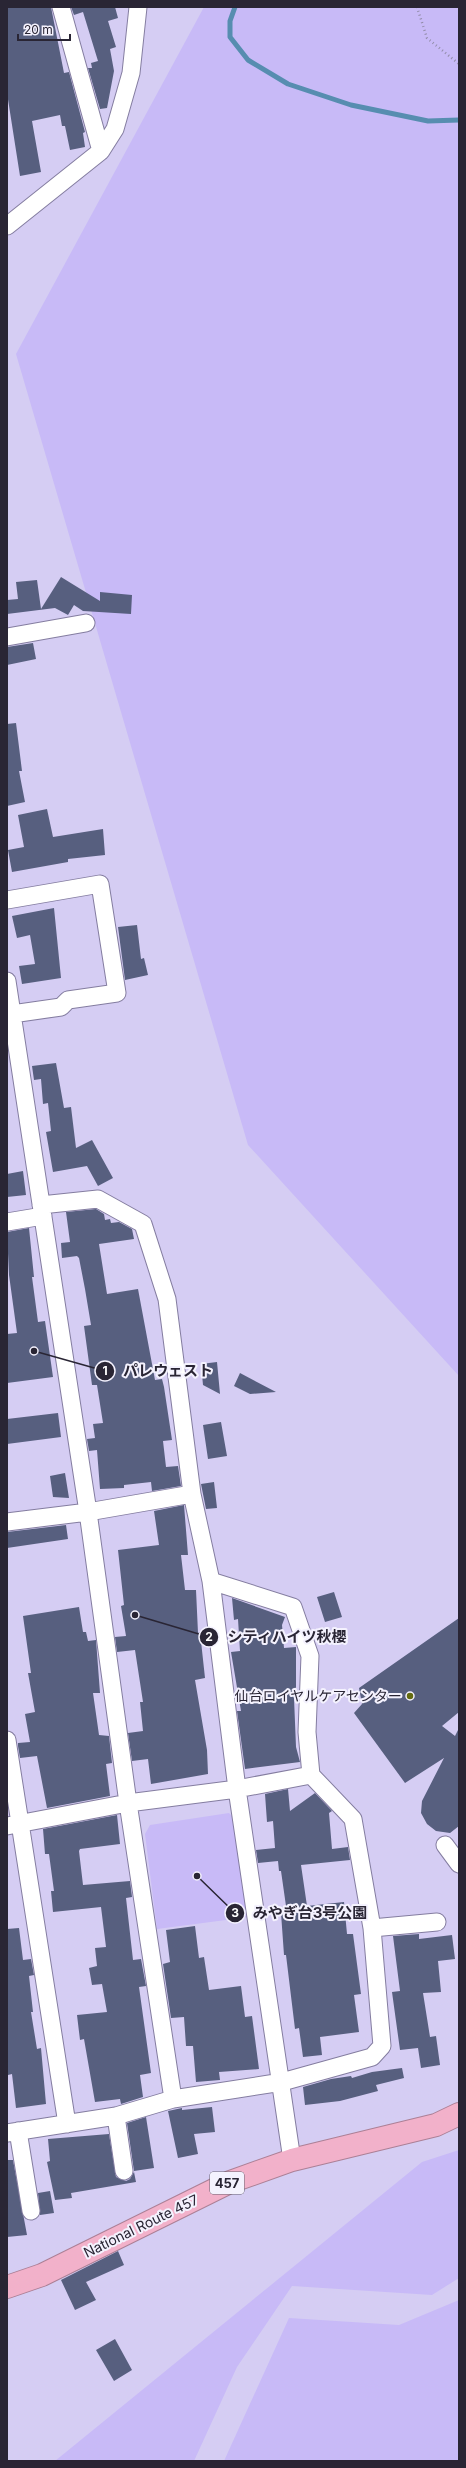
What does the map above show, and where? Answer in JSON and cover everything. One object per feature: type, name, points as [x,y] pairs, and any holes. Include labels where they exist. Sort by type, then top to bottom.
[{"type":"highway","name":"National Route 457","points":[[7,2287],[42,2275],[230,2182],[292,2160],[436,2125],[459,2114]]},
{"type":"street","points":[[61,7],[101,151]]},
{"type":"street","points":[[7,226],[101,151],[115,129],[131,73],[138,7]]},
{"type":"street","points":[[7,637],[86,623]]},
{"type":"street","points":[[7,900],[100,884],[117,993],[68,1000],[61,1007],[12,1014]]},
{"type":"street","points":[[7,981],[88,1512],[128,1803],[173,2099]]},
{"type":"street","points":[[7,1222],[42,1211],[98,1199],[144,1224],[166,1299],[192,1494],[211,1581],[237,1789],[282,2082],[292,2160]]},
{"type":"street","points":[[7,1522],[88,1512],[192,1494]]},
{"type":"street","points":[[31,2211],[13,2132],[116,2116],[173,2099],[282,2082],[372,2057],[382,2046],[372,1928],[353,1819],[311,1775],[307,1732],[310,1656],[293,1607],[211,1581]]},
{"type":"street","points":[[7,1740],[13,1825],[67,2124]]},
{"type":"street","points":[[13,1825],[128,1803],[237,1789],[311,1775]]},
{"type":"street","points":[[445,1845],[459,1864]]},
{"type":"street","points":[[372,1928],[437,1922]]},
{"type":"street","points":[[116,2116],[124,2171]]},
{"type":"path","points":[[417,7],[427,38],[459,64]]},
{"type":"shaded area","points":[[204,7],[459,7],[459,1376],[248,1145],[16,354]]},
{"type":"shaded area","points":[[229,1813],[236,1820],[249,1917],[157,1929],[145,1834],[150,1825]]},
{"type":"shaded area","points":[[459,2150],[459,2278],[432,2295],[292,2286],[237,2367],[194,2461],[55,2461],[422,2162]]},
{"type":"shaded area","points":[[459,2300],[459,2461],[224,2461],[289,2318],[399,2325]]},
{"type":"building","points":[[7,7],[51,7],[64,73],[69,72],[85,132],[83,133],[85,147],[70,150],[65,126],[62,126],[60,115],[32,121],[41,172],[20,176],[7,93]]},
{"type":"building","points":[[71,7],[115,7],[118,18],[108,21],[116,47],[110,49],[114,71],[107,108],[100,109],[88,68],[92,68],[91,63],[98,61],[83,12],[74,15]]},
{"type":"building","points":[[61,577],[100,601],[100,592],[132,595],[131,614],[83,611],[74,605],[68,615],[55,608],[7,614],[7,600],[18,599],[16,582],[37,580],[41,609]]},
{"type":"building","points":[[33,643],[36,659],[7,665],[7,647]]},
{"type":"building","points":[[16,723],[22,771],[19,771],[25,802],[7,806],[7,724]]},
{"type":"building","points":[[47,809],[53,837],[103,829],[105,855],[68,859],[68,862],[12,872],[8,850],[24,847],[18,815]]},
{"type":"building","points":[[54,908],[61,978],[22,984],[19,966],[35,964],[30,935],[17,938],[12,916]]},
{"type":"building","points":[[137,925],[141,959],[144,958],[148,975],[125,980],[118,927]]},
{"type":"building","points":[[56,1063],[64,1108],[71,1107],[76,1148],[92,1140],[113,1178],[98,1186],[87,1166],[53,1172],[46,1132],[51,1131],[48,1103],[43,1104],[41,1079],[34,1080],[32,1066]]},
{"type":"building","points":[[23,1171],[26,1195],[7,1197],[7,1174]]},
{"type":"building","points":[[96,1209],[104,1214],[105,1220],[110,1219],[111,1223],[119,1222],[132,1229],[134,1239],[99,1244],[107,1294],[138,1289],[155,1380],[162,1379],[164,1387],[172,1440],[163,1441],[166,1467],[178,1466],[181,1486],[152,1491],[151,1482],[124,1485],[124,1488],[100,1489],[97,1450],[89,1451],[87,1439],[95,1438],[93,1424],[103,1423],[97,1385],[92,1385],[84,1326],[91,1325],[79,1258],[77,1256],[62,1258],[61,1243],[70,1242],[66,1212]]},
{"type":"building","points":[[29,1228],[34,1277],[32,1277],[38,1322],[45,1321],[53,1377],[7,1383],[7,1334],[17,1333],[9,1275],[7,1232]]},
{"type":"building","points":[[217,1362],[220,1394],[203,1385],[201,1364]]},
{"type":"building","points":[[240,1373],[276,1392],[250,1394],[234,1386]]},
{"type":"building","points":[[58,1413],[61,1437],[7,1444],[7,1419]]},
{"type":"building","points":[[221,1422],[227,1456],[208,1459],[203,1425]]},
{"type":"building","points":[[65,1473],[69,1498],[53,1497],[50,1476]]},
{"type":"building","points":[[214,1482],[217,1508],[206,1509],[201,1484]]},
{"type":"building","points":[[184,1505],[188,1555],[181,1555],[185,1590],[196,1590],[198,1633],[200,1632],[205,1678],[195,1680],[207,1750],[208,1774],[151,1784],[148,1759],[132,1761],[128,1733],[143,1731],[140,1702],[143,1702],[135,1650],[117,1652],[115,1637],[126,1636],[121,1606],[124,1605],[118,1550],[159,1545],[154,1511]]},
{"type":"building","points":[[66,1525],[68,1539],[7,1548],[7,1532]]},
{"type":"building","points":[[334,1592],[342,1617],[325,1622],[317,1597]]},
{"type":"building","points":[[232,1598],[285,1617],[282,1625],[284,1648],[296,1647],[296,1698],[294,1698],[296,1747],[300,1762],[245,1769],[237,1711],[241,1711],[231,1652],[240,1651],[238,1619],[234,1620]]},
{"type":"building","points":[[79,1607],[83,1632],[86,1632],[88,1641],[96,1640],[100,1693],[93,1693],[99,1735],[109,1736],[112,1763],[106,1764],[110,1796],[47,1808],[37,1756],[20,1758],[18,1746],[18,1743],[30,1742],[25,1714],[35,1712],[28,1673],[31,1673],[23,1616]]},
{"type":"building","name":"仙台ロイヤルケアセンター","points":[[459,1618],[459,1712],[442,1726],[455,1736],[459,1728],[459,1826],[450,1833],[436,1831],[427,1824],[421,1813],[422,1801],[444,1758],[405,1783],[354,1713],[362,1704],[359,1688]]},
{"type":"building","points":[[288,1789],[290,1811],[315,1793],[332,1811],[329,1813],[332,1849],[348,1847],[350,1860],[301,1865],[307,1906],[344,1902],[347,1934],[353,1934],[361,1994],[354,1995],[359,2032],[320,2037],[322,2055],[303,2057],[299,2028],[295,2029],[286,1955],[284,1955],[281,1913],[287,1913],[281,1871],[279,1871],[278,1861],[258,1863],[256,1850],[275,1848],[273,1821],[267,1822],[265,1794]]},
{"type":"building","points":[[117,1815],[120,1844],[80,1849],[79,1851],[83,1885],[130,1881],[132,1897],[126,1898],[133,1960],[141,1959],[146,1986],[139,1987],[151,2073],[140,2075],[143,2097],[121,2104],[120,2099],[95,2102],[84,2039],[80,2040],[77,2015],[107,2012],[102,1984],[92,1985],[89,1968],[97,1966],[95,1948],[106,1947],[101,1907],[53,1912],[51,1891],[54,1891],[49,1854],[45,1854],[43,1829]]},
{"type":"building","points":[[195,1926],[199,1958],[204,1957],[209,1990],[241,1986],[245,2017],[252,2016],[259,2069],[219,2072],[220,2080],[196,2082],[193,2046],[186,2046],[184,2017],[171,2018],[163,1964],[170,1962],[166,1930]]},
{"type":"building","points":[[19,1928],[23,1960],[31,1959],[34,1975],[29,1976],[33,2012],[31,2012],[37,2049],[41,2048],[46,2104],[16,2108],[12,2074],[8,2075],[7,2068],[7,1929]]},
{"type":"building","points":[[419,1934],[419,1939],[452,1935],[455,1959],[438,1961],[441,1992],[423,1993],[430,2037],[436,2036],[440,2065],[421,2068],[418,2048],[400,2050],[392,1992],[400,1991],[393,1936]]},
{"type":"building","points":[[402,2068],[404,2078],[376,2085],[378,2091],[340,2101],[305,2105],[303,2087],[331,2079],[351,2076],[352,2078],[372,2072]]},
{"type":"building","points":[[212,2107],[215,2132],[194,2134],[198,2154],[178,2158],[168,2111],[182,2108],[182,2110]]},
{"type":"building","points":[[146,2117],[154,2168],[134,2171],[127,2123]]},
{"type":"building","points":[[109,2134],[116,2177],[126,2181],[130,2179],[134,2172],[136,2182],[71,2193],[72,2198],[55,2200],[47,2162],[50,2161],[48,2139]]},
{"type":"building","points":[[7,2160],[13,2160],[27,2235],[7,2237]]},
{"type":"building","points":[[50,2191],[54,2213],[40,2215],[38,2193]]},
{"type":"building","points":[[118,2251],[124,2265],[86,2282],[96,2300],[75,2310],[61,2280]]},
{"type":"building","points":[[115,2339],[132,2370],[114,2381],[96,2350]]},
{"type":"waterway","points":[[235,7],[230,21],[230,37],[248,60],[288,84],[351,105],[428,121],[459,120]]},
{"type":"place","name":"パレウェスト","points":[[34,1351]]},
{"type":"place","name":"シティハイツ秋櫻","points":[[135,1615]]},
{"type":"place","name":"仙台ロイヤルケアセンター","points":[[410,1696]]},
{"type":"place","name":"みやぎ台3号公園","points":[[197,1876]]}]
